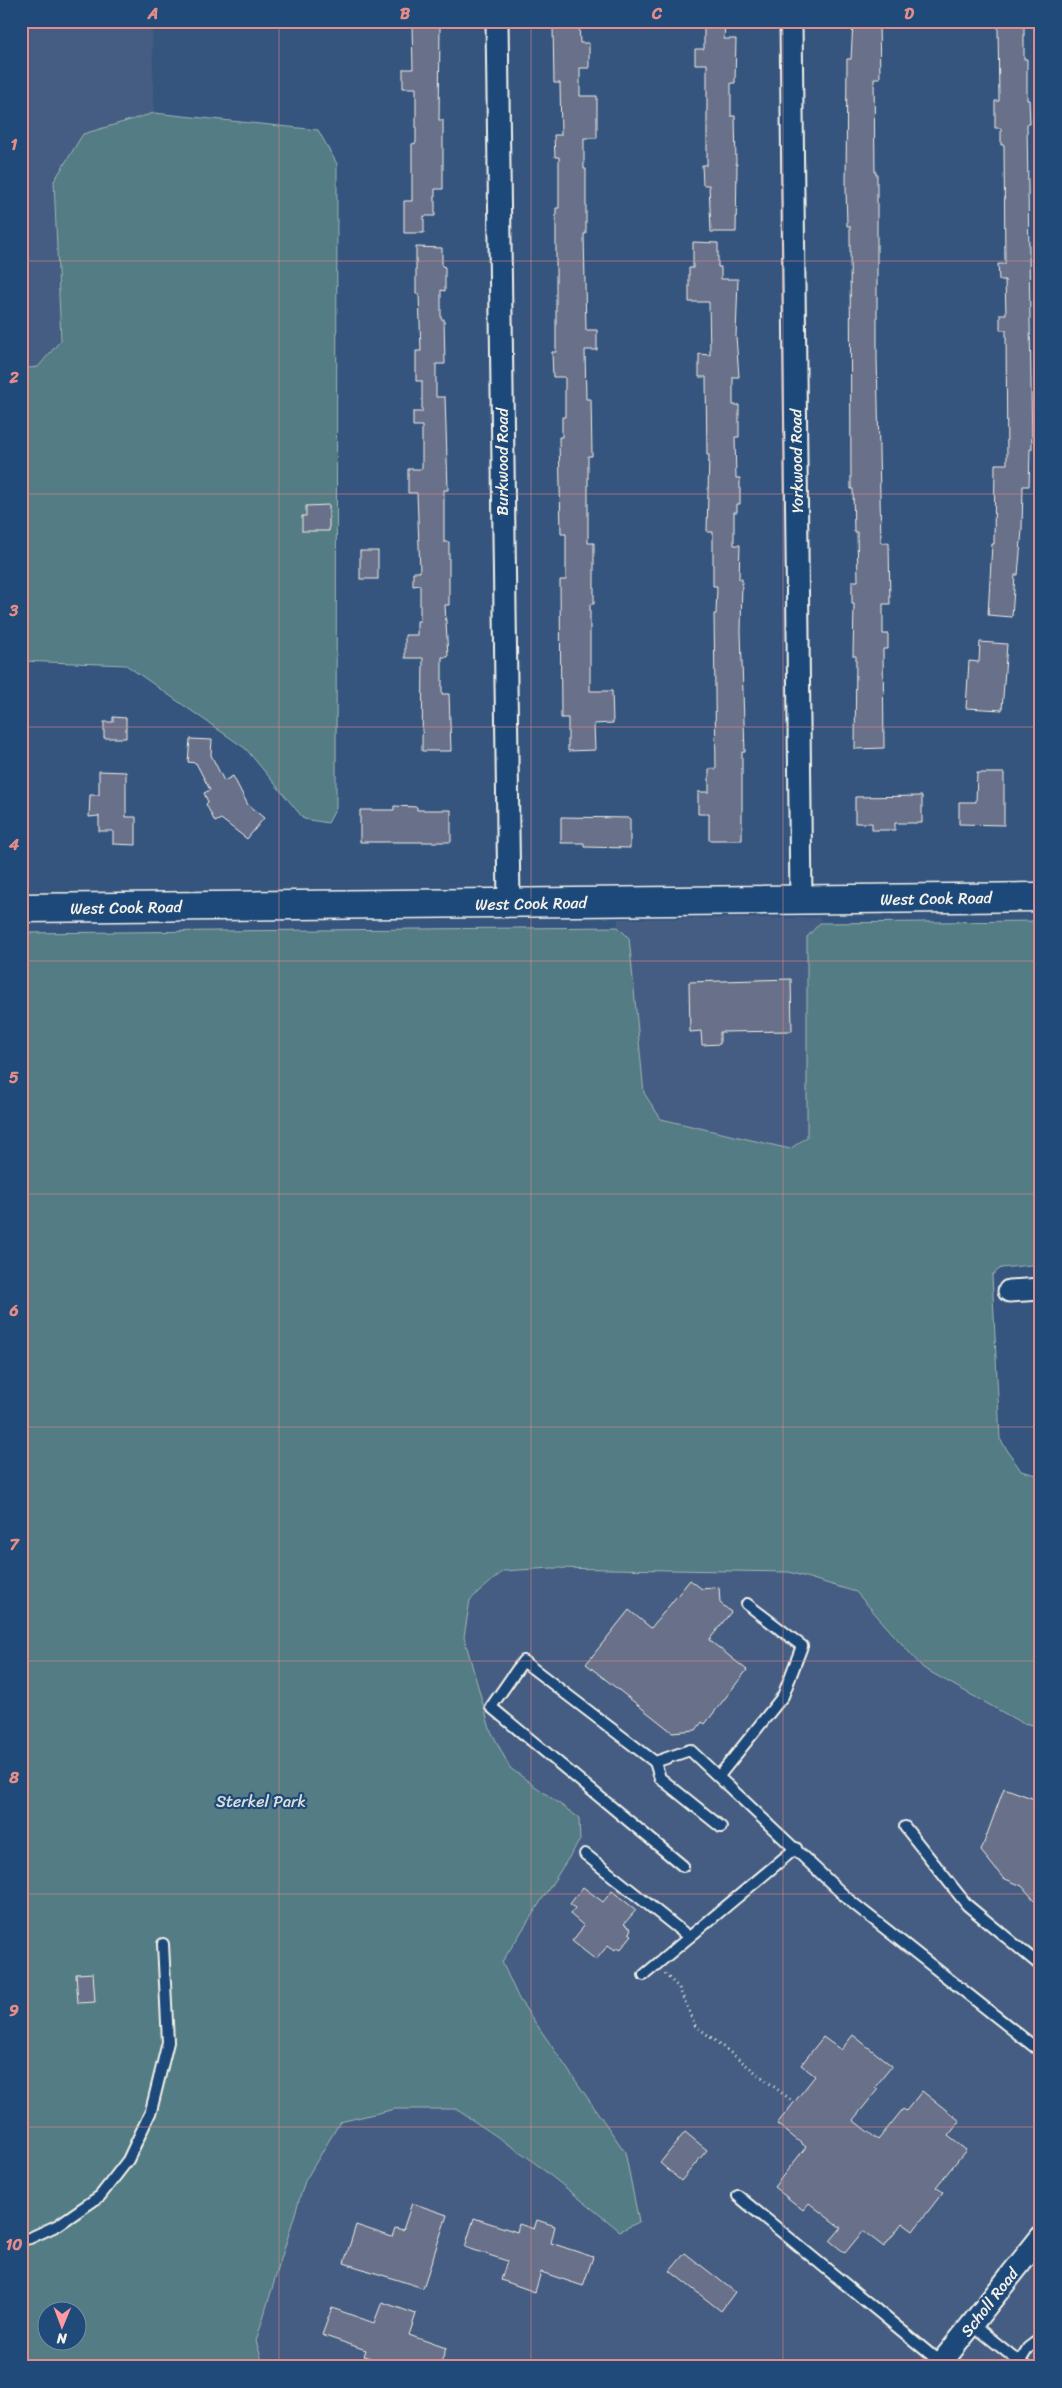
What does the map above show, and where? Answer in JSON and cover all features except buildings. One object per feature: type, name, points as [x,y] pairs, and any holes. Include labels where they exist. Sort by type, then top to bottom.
[{"type":"main road","name":"West Cook Road","points":[[21,908],[1041,897]]},
{"type":"street","name":"Burkwood Road","points":[[497,21],[509,904]]},
{"type":"street","name":"Yorkwood Road","points":[[791,21],[801,900]]},
{"type":"street","points":[[1009,1291],[1041,1289]]},
{"type":"street","name":"Scholl Road","points":[[940,2365],[1041,2237]]},
{"type":"lane","points":[[719,1776],[783,1696],[802,1646],[748,1604]]},
{"type":"lane","points":[[683,1866],[491,1707],[523,1662],[654,1762],[660,1778],[721,1827]]},
{"type":"lane","points":[[654,1762],[690,1750],[796,1848],[833,1886],[873,1920],[1041,2052]]},
{"type":"lane","points":[[905,1827],[967,1905],[1041,1966]]},
{"type":"lane","points":[[644,1976],[796,1848]]},
{"type":"lane","points":[[585,1854],[689,1937]]},
{"type":"lane","points":[[21,2240],[30,2238],[58,2225],[100,2196],[128,2160],[151,2111],[168,2042],[163,1944]]},
{"type":"lane","points":[[738,2196],[940,2365]]},
{"type":"lane","points":[[972,2324],[1023,2364],[1028,2348],[1041,2338]]},
{"type":"path","points":[[656,1965],[679,1988],[695,2025],[791,2100]]},
{"type":"shaded area","points":[[21,21],[152,21],[154,113],[83,134],[54,181],[61,340],[38,367],[21,369]]},
{"type":"shaded area","points":[[821,918],[820,923],[807,937],[807,1137],[791,1149],[661,1119],[644,1093],[629,938],[618,927],[618,919]]},
{"type":"shaded area","points":[[552,1568],[789,1572],[856,1592],[923,1668],[1022,1723],[1041,1726],[1041,2367],[264,2367],[256,2341],[305,2180],[340,2122],[395,2109],[456,2109],[526,2156],[519,1998],[502,1961],[580,1840],[579,1818],[510,1768],[490,1729],[464,1637],[469,1600],[503,1571]]},
{"type":"green space","points":[[154,113],[318,130],[337,164],[336,808],[328,823],[304,819],[246,749],[126,665],[21,661],[21,369],[38,367],[61,340],[54,181],[83,134]]},
{"type":"green space","name":"Sterkel Park","points":[[1041,921],[1041,1264],[1001,1268],[992,1275],[1000,1439],[1021,1471],[1041,1476],[1041,1726],[1022,1723],[923,1668],[856,1592],[789,1572],[552,1568],[503,1571],[470,1600],[464,1637],[490,1729],[510,1768],[579,1818],[580,1840],[502,1962],[519,1999],[625,2152],[639,2222],[620,2231],[526,2156],[456,2109],[395,2109],[340,2122],[305,2181],[256,2341],[264,2367],[21,2367],[21,933],[618,927],[629,938],[644,1093],[661,1119],[790,1149],[807,1137],[807,937],[820,923]]}]
